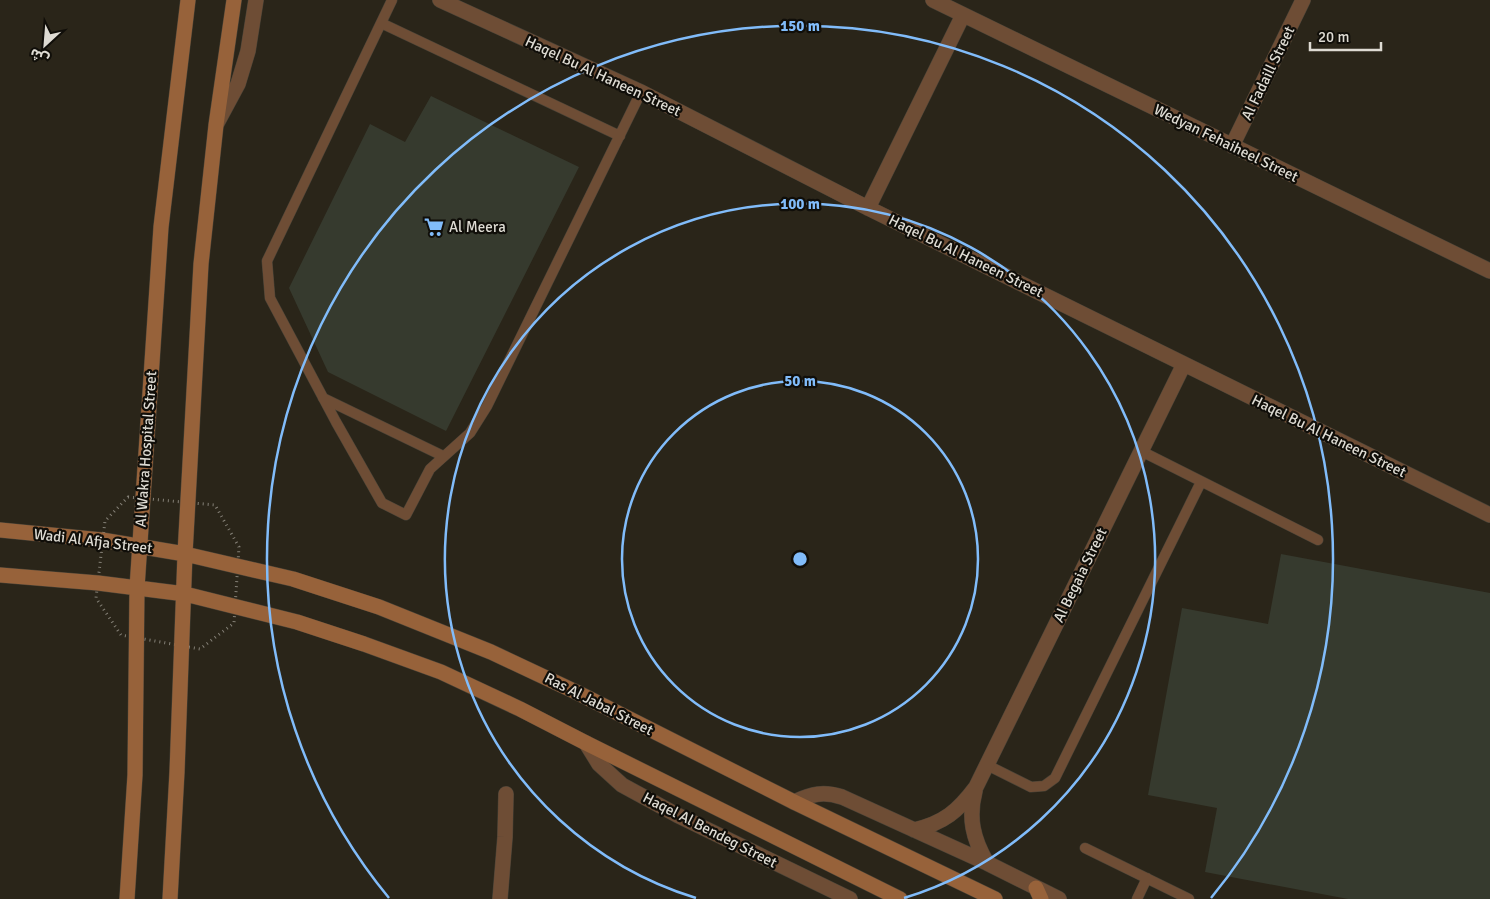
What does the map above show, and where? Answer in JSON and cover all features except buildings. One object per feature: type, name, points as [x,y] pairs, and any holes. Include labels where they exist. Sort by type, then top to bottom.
[{"type":"main road","name":"Al Wakra Hospital Street","points":[[127,899],[134,774],[139,545],[161,227],[188,0]]},
{"type":"main road","points":[[170,899],[185,594],[185,554],[201,264],[216,124],[234,0]]},
{"type":"main road","name":"Wadi Al Afja Street","points":[[0,530],[102,540],[185,554]]},
{"type":"main road","name":"Ras Al Jabal Street","points":[[185,554],[294,578],[379,607],[483,648],[576,692],[794,802],[996,899]]},
{"type":"main road","points":[[0,575],[185,594],[297,622],[424,666],[520,709],[900,899]]},
{"type":"street","points":[[216,124],[238,84],[248,51],[256,0]]},
{"type":"street","name":"Haqel Bu Al Haneen Street","points":[[440,0],[641,92],[868,208],[1490,515]]},
{"type":"street","name":"Wedyan Fehaiheel Street","points":[[933,0],[1490,271]]},
{"type":"street","name":"Al Fadaill Street","points":[[1232,146],[1303,0]]},
{"type":"street","points":[[868,208],[963,15]]},
{"type":"street","name":"Al Begaia Street","points":[[986,863],[973,834],[972,802],[976,787],[1184,364]]},
{"type":"street","name":"Haqel Al Bendeg Street","points":[[586,743],[599,764],[622,785],[677,815],[850,899]]},
{"type":"street","name":"Al Begaia Street","points":[[914,830],[944,820],[956,811],[976,787]]},
{"type":"street","points":[[500,899],[506,837],[506,794]]},
{"type":"street","points":[[794,802],[815,794],[833,794],[856,802],[986,863],[1038,893],[1059,899]]},
{"type":"lane","points":[[392,0],[267,261],[270,298],[323,398],[382,503],[406,515],[430,468],[470,433],[487,406],[641,92]]},
{"type":"lane","points":[[381,23],[620,136]]},
{"type":"lane","points":[[323,398],[443,456]]},
{"type":"lane","points":[[1141,451],[1318,540]]},
{"type":"lane","points":[[987,765],[1031,787],[1044,786],[1055,778],[1201,482]]},
{"type":"lane","points":[[1085,848],[1189,899]]},
{"type":"lane","points":[[1137,899],[1147,878]]},
{"type":"place","name":"Al Meera","points":[[434,227]]}]
